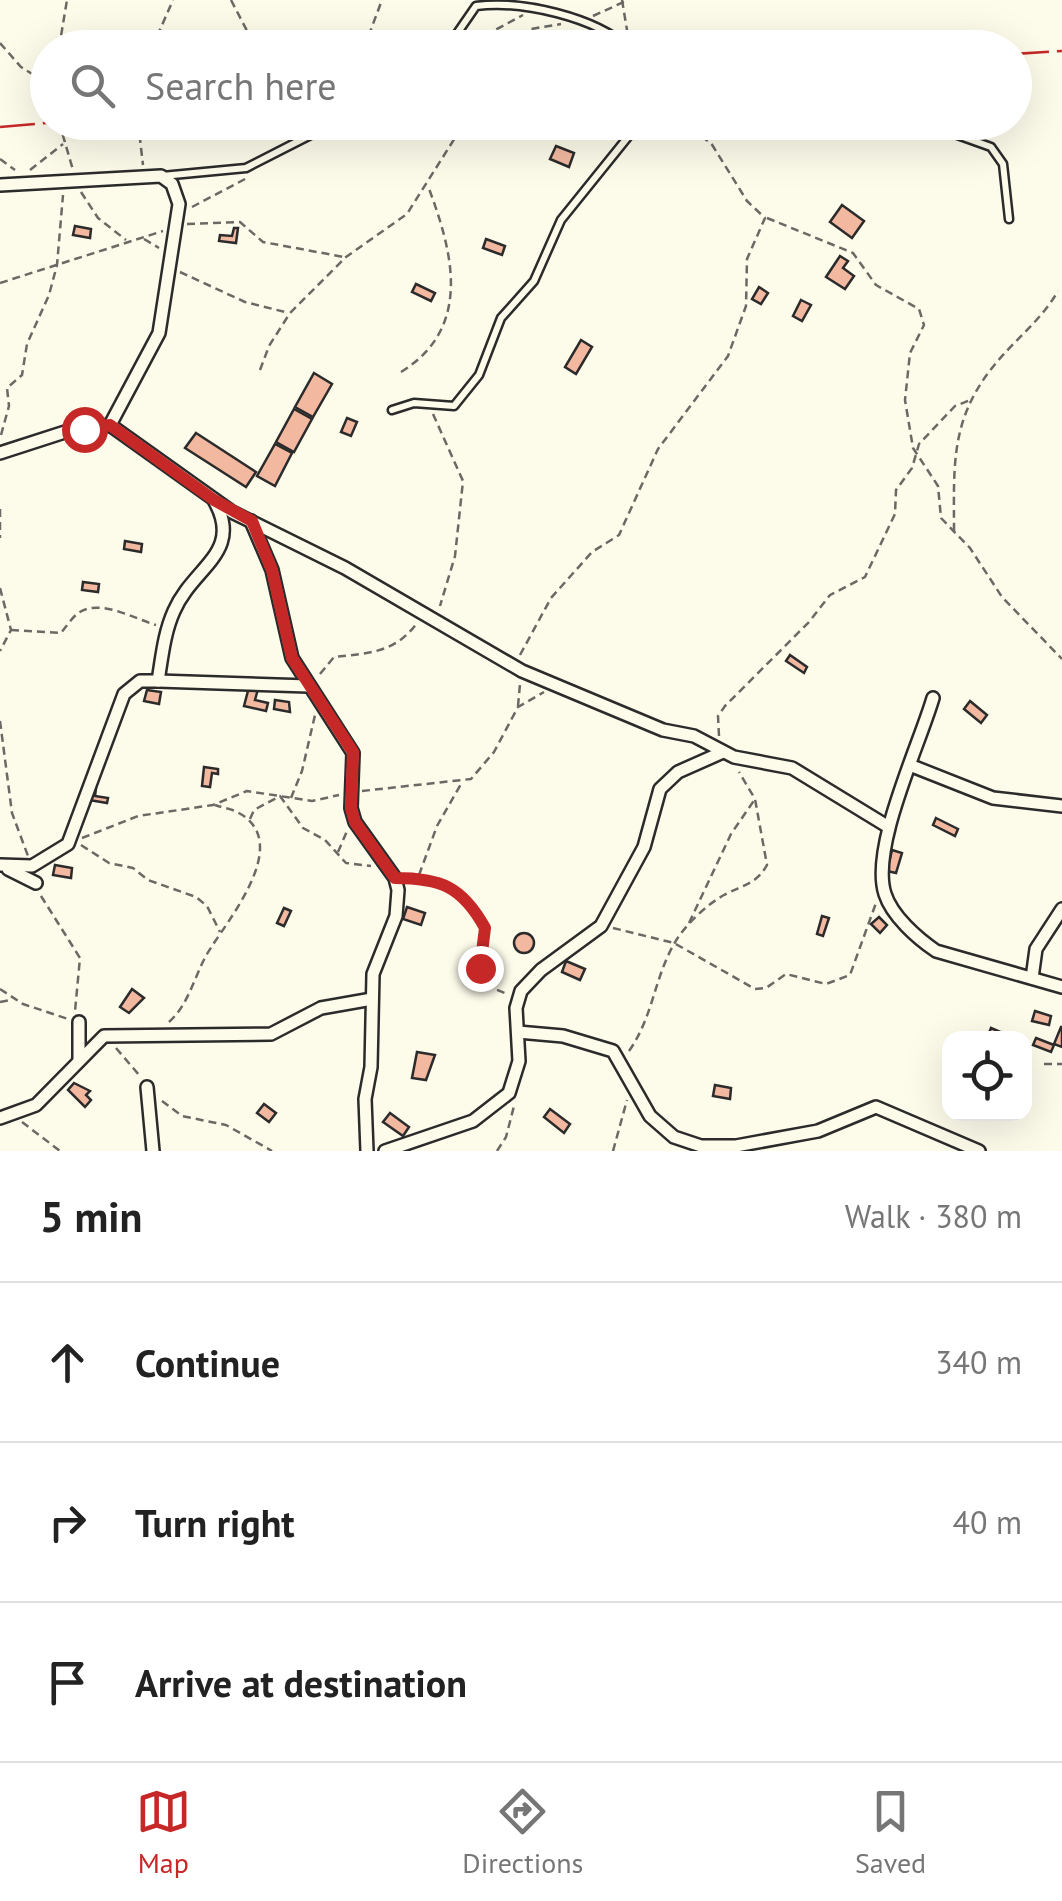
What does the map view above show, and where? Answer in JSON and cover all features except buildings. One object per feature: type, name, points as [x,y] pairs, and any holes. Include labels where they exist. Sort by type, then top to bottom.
[{"type":"street","points":[[0,185],[161,176],[176,193],[177,222],[154,346],[110,425]]},
{"type":"street","points":[[0,453],[68,432],[110,425],[214,500],[518,668],[662,730],[694,736],[721,753],[792,768],[888,826]]},
{"type":"street","points":[[158,681],[167,628],[184,591],[222,545],[226,527],[214,500]]},
{"type":"street","points":[[252,521],[272,570],[292,658],[353,752],[351,792],[355,822],[393,876],[396,916],[377,955],[372,999],[367,1151]]},
{"type":"street","points":[[2,866],[32,866],[68,844],[124,694],[140,681],[308,686]]},
{"type":"street","points":[[933,698],[888,826],[882,888],[892,908],[920,940],[936,951],[1062,987]]},
{"type":"street","points":[[386,1151],[473,1120],[498,1104],[514,1084],[518,997],[526,982],[602,926],[644,847],[660,789],[678,772],[721,753]]},
{"type":"street","points":[[912,766],[994,798],[1062,806]]},
{"type":"street","points":[[2,866],[36,883]]},
{"type":"street","points":[[1032,978],[1036,949],[1062,909]]},
{"type":"street","points":[[5,1117],[36,1105],[104,1036],[271,1034],[321,1008],[372,999]]},
{"type":"street","points":[[79,1022],[79,1060]]},
{"type":"street","points":[[518,1032],[563,1036],[607,1048],[622,1060],[633,1090],[664,1130],[701,1146],[736,1146],[818,1131],[876,1107],[979,1151]]},
{"type":"street","points":[[148,1087],[152,1151]]},
{"type":"lane","points":[[459,30],[476,6],[500,0],[589,18],[605,30]]},
{"type":"lane","points":[[161,176],[246,168],[298,140]]},
{"type":"lane","points":[[392,410],[414,403],[454,406],[465,396],[485,363],[501,318],[534,281],[561,220],[625,140]]},
{"type":"lane","points":[[971,140],[999,154],[1009,218]]},
{"type":"path","points":[[61,30],[67,0]]},
{"type":"path","points":[[160,30],[173,0]]},
{"type":"path","points":[[232,0],[247,30]]},
{"type":"path","points":[[371,30],[382,0]]},
{"type":"path","points":[[622,0],[627,30]]},
{"type":"path","points":[[500,30],[534,6]]},
{"type":"path","points":[[0,44],[30,73]]},
{"type":"path","points":[[63,140],[73,179],[98,218],[128,240]]},
{"type":"path","points":[[140,140],[145,176]]},
{"type":"path","points":[[275,140],[275,151]]},
{"type":"path","points":[[260,370],[269,346],[290,313],[346,257],[400,221],[428,185],[454,140]]},
{"type":"path","points":[[707,140],[747,202],[766,218],[852,253],[876,284],[919,309],[924,325],[910,353],[906,400],[915,456],[938,486],[941,518],[970,548],[1002,598],[1062,659]]},
{"type":"path","points":[[0,159],[22,177],[64,143]]},
{"type":"path","points":[[0,283],[143,238],[177,222],[200,200],[247,178],[266,160]]},
{"type":"path","points":[[1,435],[9,406],[6,388],[24,369],[27,344],[57,266],[61,205],[73,179]]},
{"type":"path","points":[[401,372],[432,341],[454,280],[450,247],[428,185]]},
{"type":"path","points":[[518,708],[518,668],[551,598],[592,552],[606,547],[619,535],[658,449],[728,356],[746,306],[747,259],[766,218]]},
{"type":"path","points":[[177,222],[234,221],[263,242],[346,257]]},
{"type":"path","points":[[143,238],[160,250],[170,265],[245,302],[290,313]]},
{"type":"path","points":[[954,532],[955,439],[990,370],[1037,323],[1058,290]]},
{"type":"path","points":[[622,1060],[649,1021],[674,943],[728,892],[753,882],[767,865],[755,799],[742,774],[721,753],[716,726],[726,706],[809,622],[830,595],[870,570],[895,514],[896,490],[922,440],[949,413],[973,399]]},
{"type":"path","points":[[429,404],[463,481],[455,556],[440,599],[452,630]]},
{"type":"path","points":[[0,509],[0,538]]},
{"type":"path","points":[[0,588],[11,630],[0,650]]},
{"type":"path","points":[[11,630],[55,634],[78,612],[106,609],[167,628]]},
{"type":"path","points":[[308,686],[334,657],[366,656],[395,645],[424,614]]},
{"type":"path","points":[[220,934],[207,906],[184,889],[109,862],[75,841],[138,816],[213,804],[246,791],[312,801],[351,792],[462,782],[478,773],[518,708],[554,686]]},
{"type":"path","points":[[290,798],[313,732],[315,698]]},
{"type":"path","points":[[0,721],[12,814],[32,866]]},
{"type":"path","points":[[417,878],[434,832],[462,782]]},
{"type":"path","points":[[280,796],[302,828],[325,840],[346,863],[393,876],[430,877],[448,886],[471,906],[485,928],[480,968],[483,979],[496,990],[518,997]]},
{"type":"path","points":[[250,822],[254,810],[280,796]]},
{"type":"path","points":[[686,929],[731,834],[755,799]]},
{"type":"path","points":[[158,1034],[178,1014],[220,934],[252,887],[259,847],[250,822],[239,812],[213,804]]},
{"type":"path","points":[[36,883],[80,958],[73,1002],[79,1022]]},
{"type":"path","points":[[602,926],[674,943],[755,989],[766,988],[786,974],[812,983],[838,982],[854,968],[882,888]]},
{"type":"path","points":[[0,989],[13,999],[79,1022]]},
{"type":"path","points":[[0,1002],[13,999]]},
{"type":"path","points":[[104,1036],[148,1087],[182,1116],[226,1125],[272,1151]]},
{"type":"path","points":[[1044,1064],[1062,1064]]},
{"type":"path","points":[[497,1151],[511,1121],[514,1084]]},
{"type":"path","points":[[613,1151],[619,1117],[633,1090]]},
{"type":"path","points":[[5,1117],[60,1151]]},
{"type":"power","points":[[1032,53],[1062,51]]},
{"type":"power","points":[[0,127],[30,124]]},
{"type":"route","points":[[84,429],[110,425],[214,500],[252,521],[272,570],[292,658],[353,752],[350,799],[355,822],[395,878],[430,877],[464,898],[478,914],[486,936],[480,968]]}]
